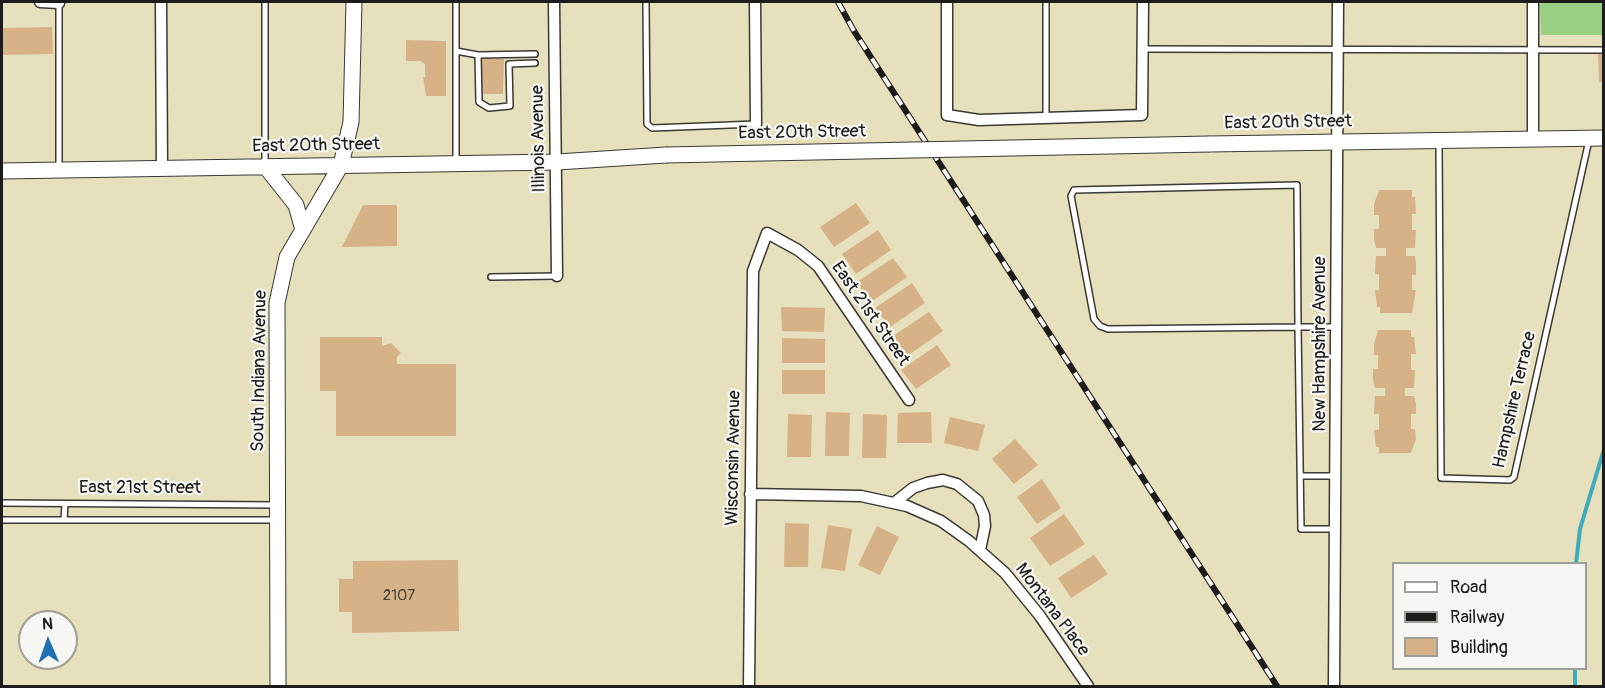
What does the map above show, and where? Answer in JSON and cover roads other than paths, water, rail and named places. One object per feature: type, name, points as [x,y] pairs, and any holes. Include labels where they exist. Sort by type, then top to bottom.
[{"type":"main road","name":"South Indiana Avenue","points":[[278,687],[277,303],[287,256],[341,165],[351,122],[354,2]]},
{"type":"main road","name":"East 20th Street","points":[[2,171],[557,162],[666,155],[1596,138]]},
{"type":"main road","points":[[265,166],[296,205],[303,230]]},
{"type":"street","points":[[40,2],[60,2]]},
{"type":"street","points":[[161,2],[162,168]]},
{"type":"street","name":"Illinois Avenue","points":[[554,2],[557,276]]},
{"type":"street","points":[[755,2],[756,124]]},
{"type":"street","points":[[947,2],[947,115],[979,120],[1142,116],[1143,2]]},
{"type":"street","name":"New Hampshire Avenue","points":[[1334,687],[1338,2]]},
{"type":"street","points":[[1533,2],[1533,139]]},
{"type":"street","name":"East 21st Street","points":[[766,233],[798,250],[818,266],[909,400]]},
{"type":"street","name":"Wisconsin Avenue","points":[[749,687],[753,271],[766,233]]},
{"type":"street","points":[[894,503],[913,488],[927,483],[943,480],[957,484],[978,501],[984,515],[985,526],[980,550]]},
{"type":"street","name":"Montana Place","points":[[750,494],[861,496],[894,503],[941,520],[1005,573],[1040,616],[1088,687]]},
{"type":"lane","points":[[59,170],[60,2]]},
{"type":"lane","points":[[265,2],[265,166]]},
{"type":"lane","points":[[456,2],[456,163]]},
{"type":"lane","points":[[646,2],[646,124],[652,128],[756,124]]},
{"type":"lane","points":[[1046,2],[1046,119]]},
{"type":"lane","points":[[1143,49],[1604,50]]},
{"type":"lane","points":[[456,51],[478,55],[535,54]]},
{"type":"lane","points":[[478,55],[477,97],[479,102],[489,108],[510,106],[509,54]]},
{"type":"lane","points":[[509,64],[535,63]]},
{"type":"lane","name":"Hampshire Terrace","points":[[1439,141],[1442,478],[1510,480],[1514,477],[1596,138]]},
{"type":"lane","points":[[1335,529],[1301,529],[1298,327],[1297,185],[1074,190],[1071,196],[1094,319],[1100,326],[1108,329],[1298,327],[1336,327]]},
{"type":"lane","points":[[491,277],[557,276]]},
{"type":"lane","points":[[1301,476],[1336,476]]},
{"type":"lane","name":"East 21st Street","points":[[2,503],[278,512]]},
{"type":"lane","points":[[64,520],[65,504]]},
{"type":"lane","name":"East 21st Street","points":[[2,520],[278,512]]},
{"type":"waterway","points":[[1576,562],[1580,529],[1604,449]]},
{"type":"waterway","points":[[1575,670],[1575,686]]},
{"type":"railway","points":[[838,2],[854,31],[1277,686]]}]
